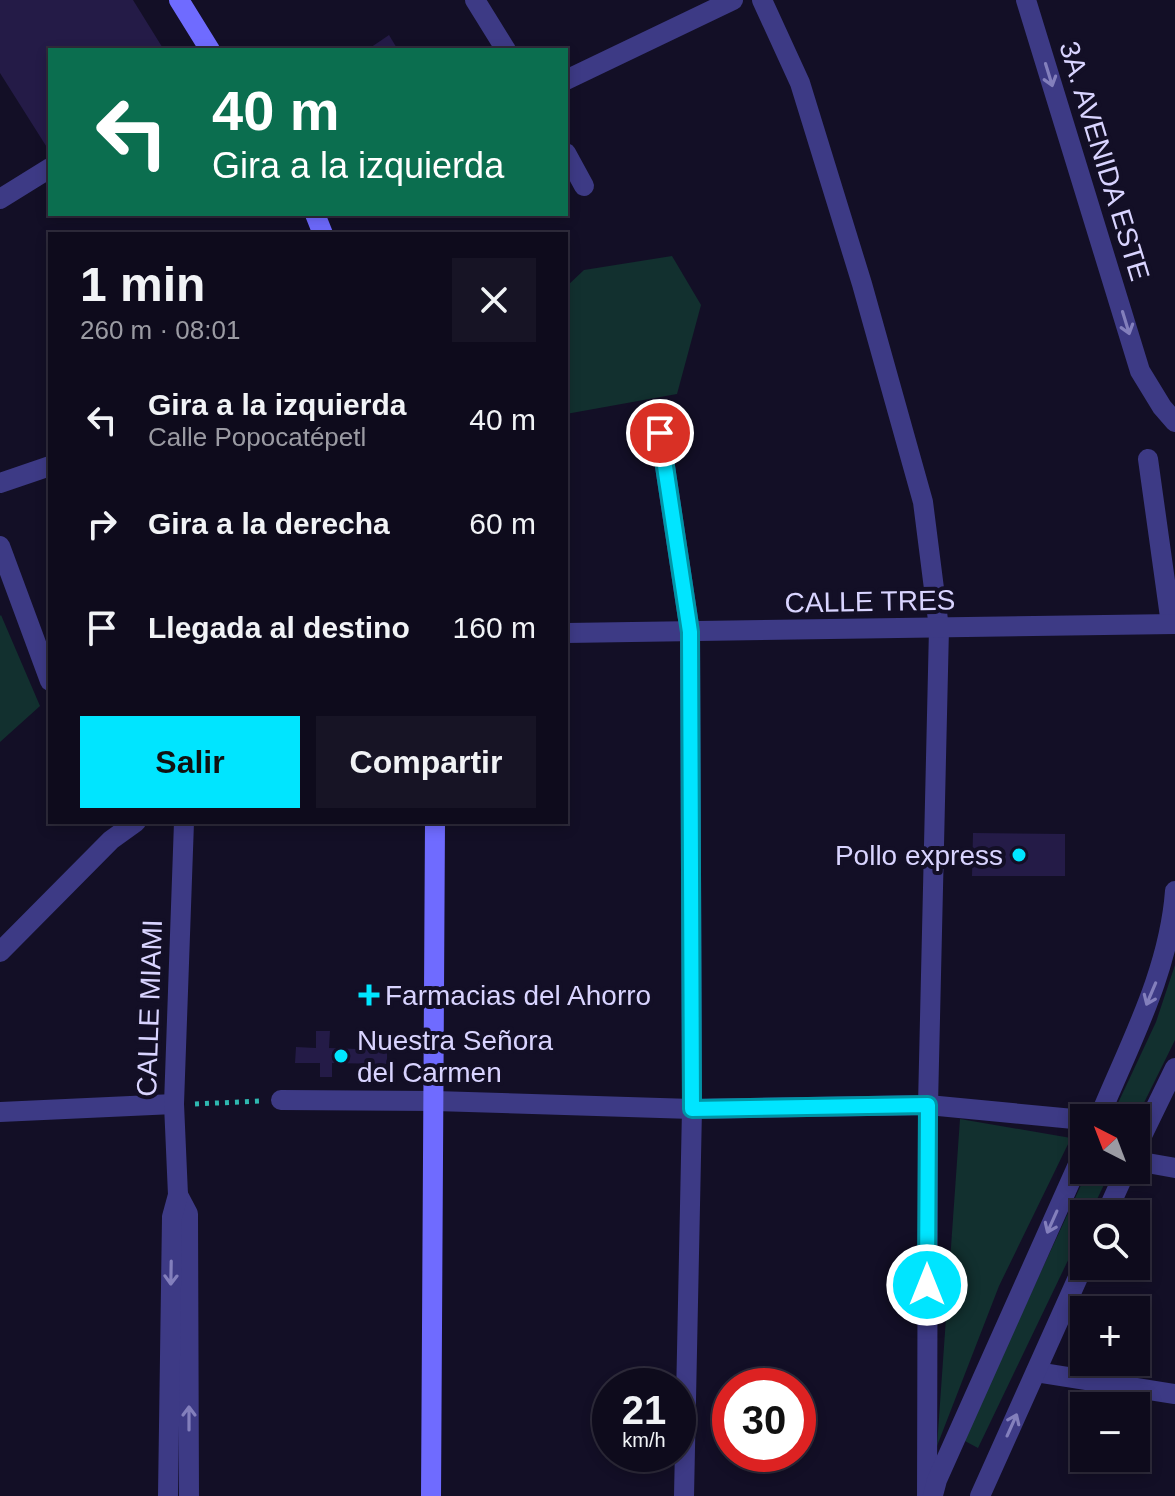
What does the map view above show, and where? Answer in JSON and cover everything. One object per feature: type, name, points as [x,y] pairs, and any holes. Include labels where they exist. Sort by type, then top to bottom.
[{"type":"main road","points":[[179,0],[209,48]]},
{"type":"main road","points":[[431,1496],[435,824]]},
{"type":"street","points":[[475,0],[505,48]]},
{"type":"street","points":[[568,79],[733,0]]},
{"type":"street","points":[[762,0],[800,83],[862,284],[923,502],[939,628],[928,1105],[930,1496]]},
{"type":"street","name":"3A. AVENIDA ESTE","points":[[1026,0],[1140,371],[1175,422]]},
{"type":"street","points":[[568,157],[584,186]]},
{"type":"street","points":[[0,199],[48,169]]},
{"type":"street","points":[[660,433],[690,632],[692,1109],[684,1496]]},
{"type":"street","points":[[1148,459],[1173,624]]},
{"type":"street","points":[[0,483],[48,467]]},
{"type":"street","points":[[0,546],[8,595],[48,677]]},
{"type":"street","name":"CALLE TRES","points":[[568,633],[1173,624]]},
{"type":"street","points":[[0,952],[107,831],[130,824]]},
{"type":"street","name":"CALLE MIAMI","points":[[168,1496],[172,1217],[178,1195],[174,1104],[184,824]]},
{"type":"street","points":[[1105,1104],[1162,966],[1175,891]]},
{"type":"street","points":[[1150,1119],[1175,1068]]},
{"type":"street","points":[[281,1100],[692,1109],[928,1105],[1070,1119]]},
{"type":"street","points":[[0,1112],[174,1104]]},
{"type":"street","points":[[1150,1164],[1175,1168]]},
{"type":"street","points":[[930,1496],[1070,1182]]},
{"type":"street","name":"CALLE MIAMI","points":[[178,1195],[188,1214],[189,1496]]},
{"type":"street","points":[[980,1496],[1077,1280]]},
{"type":"street","points":[[1036,1372],[1175,1394]]},
{"type":"path","points":[[174,1104],[281,1100]]},
{"type":"green space","points":[[672,256],[701,305],[677,394],[568,414],[568,285],[584,270]]},
{"type":"green space","points":[[0,616],[40,706],[0,742]]},
{"type":"green space","points":[[1175,965],[1175,1040],[1143,1104],[1118,1104],[1156,1022]]},
{"type":"green space","points":[[960,1119],[1070,1138],[999,1286],[937,1446]]},
{"type":"green space","points":[[1082,1184],[1104,1184],[1097,1200],[1074,1200]]},
{"type":"green space","points":[[1070,1209],[1070,1256],[978,1448],[963,1440]]},
{"type":"building","points":[[0,0],[133,0],[163,48],[48,48],[48,149],[0,73]]},
{"type":"building","points":[[389,35],[397,48],[370,48]]},
{"type":"building","name":"Pollo express","points":[[973,833],[1065,834],[1065,876],[972,876]]},
{"type":"building","name":"Nuestra Señora del Carmen","points":[[316,1031],[330,1031],[329,1048],[387,1050],[387,1064],[332,1063],[332,1077],[320,1077],[320,1063],[295,1063],[296,1047],[316,1048]]},
{"type":"place","name":"Pollo express","points":[[1019,855]]},
{"type":"place","name":"Farmacias del Ahorro","points":[[369,995]]},
{"type":"place","name":"Nuestra Señora del Carmen","points":[[341,1056]]},
{"type":"route","points":[[660,433],[690,632],[692,1109],[928,1105],[927,1285]]}]
